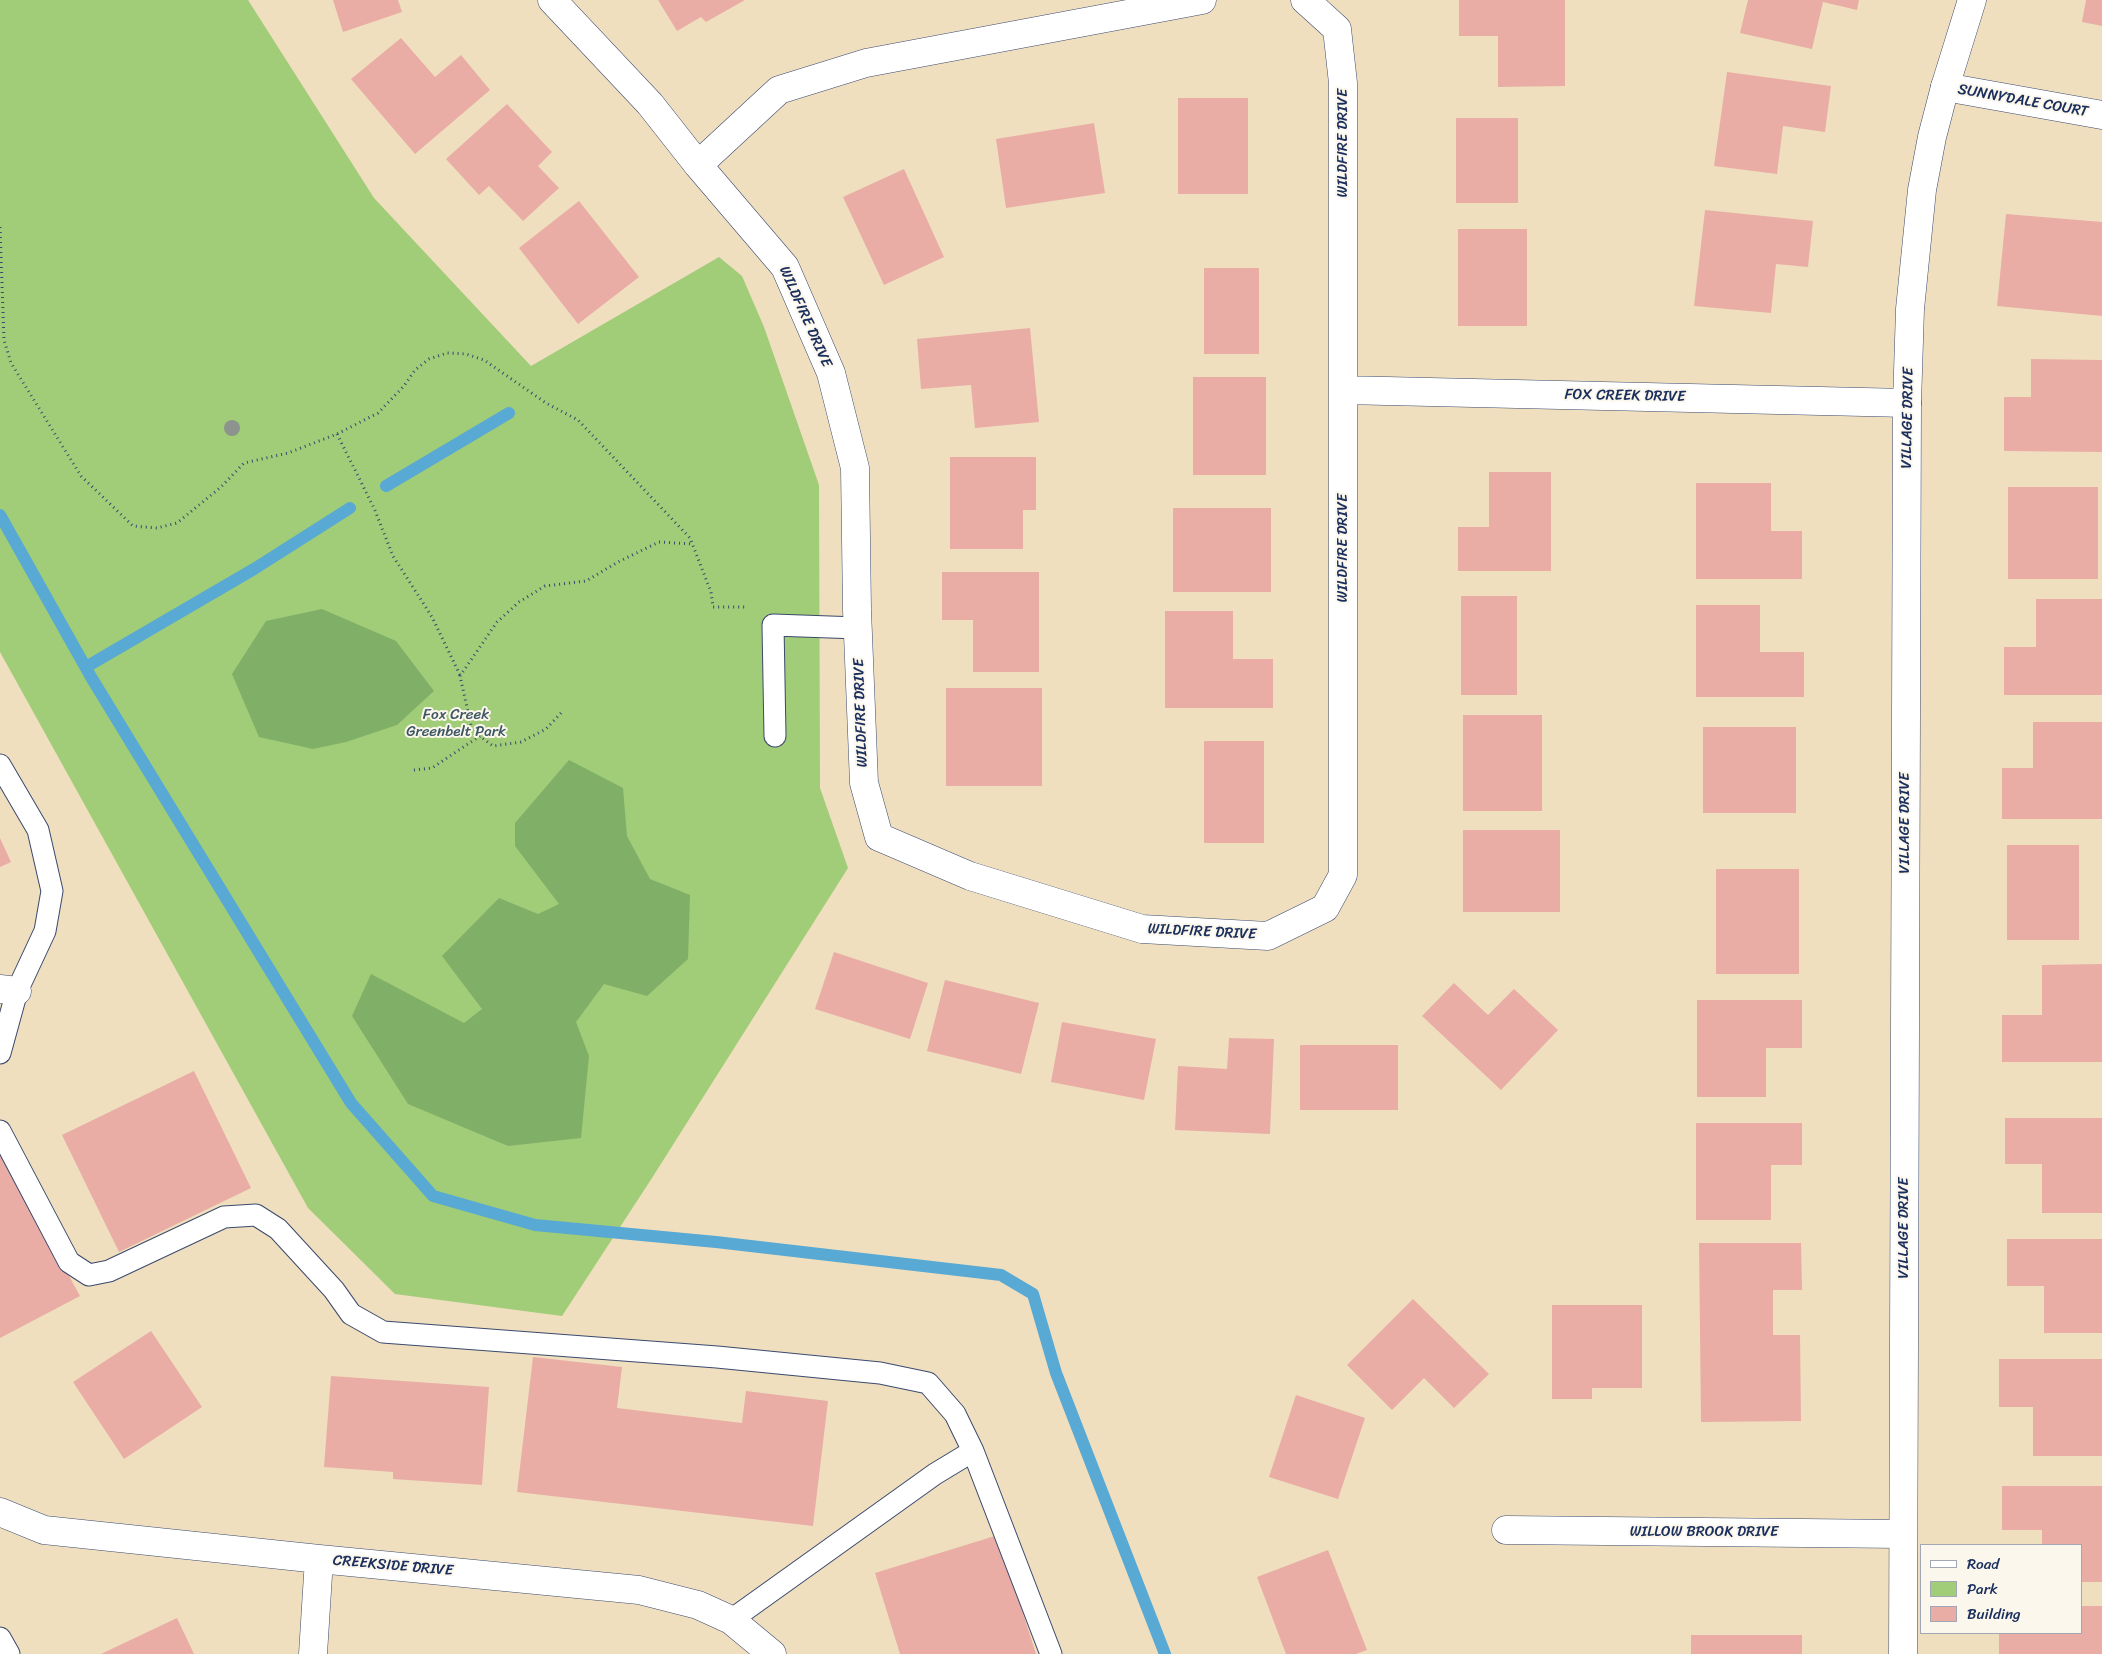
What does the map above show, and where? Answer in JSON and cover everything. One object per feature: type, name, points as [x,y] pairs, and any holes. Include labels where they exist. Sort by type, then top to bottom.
[{"type":"street","name":"WILDFIRE DRIVE","points":[[552,0],[650,104],[698,165],[785,267],[831,373],[855,468],[858,628],[864,783],[880,837],[970,876],[1142,929],[1268,936],[1326,908],[1343,875],[1342,74],[1337,29],[1305,0]]},
{"type":"street","points":[[698,165],[780,90],[866,63],[1202,0]]},
{"type":"street","name":"VILLAGE DRIVE","points":[[1903,1654],[1907,403],[1910,309],[1915,244],[1925,172],[1945,88],[1972,0]]},
{"type":"street","name":"SUNNYDALE COURT","points":[[1945,88],[2102,115]]},
{"type":"street","name":"FOX CREEK DRIVE","points":[[1343,390],[1907,403]]},
{"type":"street","name":"CREEKSIDE DRIVE","points":[[0,1512],[44,1530],[639,1590],[698,1605],[731,1620],[772,1654]]},
{"type":"street","name":"WILLOW BROOK DRIVE","points":[[1506,1530],[1902,1534]]},
{"type":"street","points":[[313,1654],[319,1559]]},
{"type":"lane","points":[[776,736],[773,625],[858,628]]},
{"type":"lane","points":[[0,765],[38,830],[52,890],[45,932],[8,990],[0,1053]]},
{"type":"lane","points":[[0,1131],[69,1262],[89,1275],[109,1271],[224,1217],[256,1215],[278,1229],[334,1290],[351,1314],[383,1332],[717,1356],[880,1373],[928,1383],[955,1414],[973,1451],[1050,1654]]},
{"type":"lane","points":[[731,1620],[935,1474],[973,1451]]},
{"type":"lane","points":[[0,1638],[9,1654]]},
{"type":"path","points":[[0,227],[4,340],[11,363],[81,476],[133,526],[157,528],[177,524],[221,487],[244,463],[288,453],[337,434],[378,413],[404,386],[414,370],[430,359],[447,353],[466,354],[484,360],[546,403],[578,420],[690,538],[711,592],[713,607],[751,608]]},
{"type":"path","points":[[337,434],[374,508],[393,556],[432,617],[460,676],[472,730],[493,746],[522,742],[546,730],[561,713]]},
{"type":"path","points":[[460,676],[497,622],[519,602],[545,586],[586,582],[618,562],[659,542],[692,544]]},
{"type":"path","points":[[414,770],[432,768],[480,736]]},
{"type":"green space","name":"Fox Creek Greenbelt Park","points":[[0,0],[248,0],[374,198],[531,366],[719,257],[742,276],[764,327],[819,485],[820,788],[848,868],[652,1178],[562,1316],[395,1294],[308,1208],[0,652]]},
{"type":"green space","points":[[322,609],[396,641],[434,691],[397,725],[346,742],[313,749],[259,737],[232,674],[266,621]]},
{"type":"green space","points":[[569,760],[623,788],[627,836],[650,879],[690,895],[688,959],[647,996],[604,984],[576,1022],[589,1056],[581,1138],[508,1146],[408,1104],[352,1016],[371,974],[464,1023],[482,1009],[442,956],[499,898],[538,914],[559,904],[515,846],[515,823]]},
{"type":"building","points":[[333,0],[398,0],[402,12],[343,32]]},
{"type":"building","points":[[658,0],[745,0],[706,22],[701,17],[677,31]]},
{"type":"building","points":[[1459,0],[1565,0],[1565,86],[1498,87],[1498,36],[1459,36]]},
{"type":"building","points":[[1748,0],[1859,0],[1857,10],[1823,2],[1812,49],[1740,33]]},
{"type":"building","points":[[2086,0],[2102,0],[2102,26],[2082,22]]},
{"type":"building","points":[[401,38],[435,77],[461,55],[490,90],[415,154],[351,79]]},
{"type":"building","points":[[1727,72],[1831,86],[1825,132],[1783,126],[1777,174],[1714,166]]},
{"type":"building","points":[[1178,98],[1248,98],[1248,194],[1178,194]]},
{"type":"building","points":[[507,104],[552,152],[538,166],[559,188],[523,221],[489,186],[479,195],[446,159]]},
{"type":"building","points":[[1456,118],[1518,118],[1518,203],[1456,203]]},
{"type":"building","points":[[1094,123],[1105,193],[1006,208],[996,139]]},
{"type":"building","points":[[904,169],[944,257],[884,285],[843,197]]},
{"type":"building","points":[[579,201],[639,277],[578,324],[519,248]]},
{"type":"building","points":[[1705,210],[1813,221],[1808,267],[1776,264],[1771,313],[1694,306]]},
{"type":"building","points":[[2006,214],[2102,222],[2102,316],[1997,306]]},
{"type":"building","points":[[1458,229],[1527,229],[1527,326],[1458,326]]},
{"type":"building","points":[[1204,268],[1259,268],[1259,354],[1204,354]]},
{"type":"building","points":[[1030,328],[1039,422],[975,428],[971,385],[921,389],[917,339]]},
{"type":"building","points":[[2031,359],[2102,360],[2102,452],[2004,451],[2004,397],[2031,397]]},
{"type":"building","points":[[1193,377],[1266,377],[1266,475],[1193,475]]},
{"type":"building","points":[[950,457],[1036,457],[1036,510],[1023,510],[1023,549],[950,549]]},
{"type":"building","points":[[1489,472],[1551,472],[1551,571],[1458,571],[1458,527],[1489,527]]},
{"type":"building","points":[[1696,483],[1771,483],[1771,531],[1802,531],[1802,579],[1696,579]]},
{"type":"building","points":[[2008,487],[2098,487],[2098,579],[2008,579]]},
{"type":"building","points":[[1173,508],[1271,508],[1271,592],[1173,592]]},
{"type":"building","points":[[942,572],[1039,572],[1039,672],[973,672],[973,620],[942,620]]},
{"type":"building","points":[[1461,596],[1517,596],[1517,695],[1461,695]]},
{"type":"building","points":[[2036,599],[2102,599],[2102,695],[2004,695],[2004,647],[2036,647]]},
{"type":"building","points":[[1696,605],[1760,605],[1760,652],[1804,652],[1804,697],[1696,697]]},
{"type":"building","points":[[1165,611],[1233,611],[1233,659],[1273,659],[1273,708],[1165,708]]},
{"type":"building","points":[[946,688],[1042,688],[1042,786],[946,786]]},
{"type":"building","points":[[1463,715],[1542,715],[1542,811],[1463,811]]},
{"type":"building","points":[[2033,722],[2102,722],[2102,819],[2002,819],[2002,768],[2033,768]]},
{"type":"building","points":[[1703,727],[1796,727],[1796,813],[1703,813]]},
{"type":"building","points":[[1204,741],[1264,741],[1264,843],[1204,843]]},
{"type":"building","points":[[1463,830],[1560,830],[1560,912],[1463,912]]},
{"type":"building","points":[[0,838],[11,862],[0,867]]},
{"type":"building","points":[[2007,845],[2079,845],[2079,940],[2007,940]]},
{"type":"building","points":[[1716,869],[1799,869],[1799,974],[1716,974]]},
{"type":"building","points":[[834,952],[928,983],[910,1039],[815,1009]]},
{"type":"building","points":[[2102,964],[2102,1062],[2002,1062],[2002,1015],[2042,1015],[2042,965]]},
{"type":"building","points":[[945,980],[1039,1003],[1021,1074],[927,1051]]},
{"type":"building","points":[[1454,983],[1488,1015],[1514,989],[1558,1030],[1501,1090],[1422,1016]]},
{"type":"building","points":[[1697,1000],[1802,1000],[1802,1048],[1766,1048],[1766,1097],[1697,1097]]},
{"type":"building","points":[[1062,1022],[1156,1039],[1144,1100],[1051,1082]]},
{"type":"building","points":[[1229,1038],[1274,1039],[1270,1134],[1175,1130],[1178,1066],[1227,1069]]},
{"type":"building","points":[[1300,1045],[1398,1045],[1398,1110],[1300,1110]]},
{"type":"building","points":[[194,1071],[251,1188],[119,1252],[62,1135]]},
{"type":"building","points":[[2005,1118],[2102,1118],[2102,1213],[2042,1213],[2042,1164],[2005,1164]]},
{"type":"building","points":[[1696,1123],[1802,1123],[1802,1165],[1771,1165],[1771,1220],[1696,1220]]},
{"type":"building","points":[[0,1150],[80,1296],[0,1338]]},
{"type":"building","points":[[2007,1239],[2102,1239],[2102,1333],[2044,1333],[2044,1286],[2007,1286]]},
{"type":"building","points":[[1699,1243],[1801,1243],[1802,1290],[1773,1290],[1773,1335],[1800,1335],[1801,1421],[1701,1422]]},
{"type":"building","points":[[1413,1299],[1489,1374],[1454,1408],[1424,1378],[1392,1410],[1347,1365]]},
{"type":"building","points":[[1552,1305],[1642,1305],[1642,1388],[1592,1388],[1592,1399],[1552,1399]]},
{"type":"building","points":[[151,1331],[202,1407],[124,1459],[73,1382]]},
{"type":"building","points":[[533,1357],[622,1367],[617,1408],[742,1423],[746,1391],[828,1401],[813,1526],[517,1492]]},
{"type":"building","points":[[1999,1359],[2102,1359],[2102,1456],[2033,1456],[2033,1407],[1999,1407]]},
{"type":"building","points":[[331,1376],[489,1387],[482,1485],[393,1479],[393,1472],[324,1467]]},
{"type":"building","points":[[1296,1395],[1365,1418],[1338,1499],[1269,1477]]},
{"type":"building","points":[[2002,1486],[2102,1486],[2102,1582],[2082,1582],[2082,1544],[2042,1544],[2042,1530],[2002,1530]]},
{"type":"building","points":[[998,1535],[1036,1654],[900,1654],[875,1573]]},
{"type":"building","points":[[1328,1550],[1367,1650],[1356,1654],[1286,1654],[1257,1577]]},
{"type":"building","points":[[2082,1606],[2102,1606],[2102,1654],[1999,1654],[1999,1634],[2082,1634]]},
{"type":"building","points":[[177,1618],[194,1654],[101,1654]]},
{"type":"building","points":[[1691,1635],[1802,1635],[1802,1654],[1691,1654]]},
{"type":"waterway","points":[[386,486],[509,413]]},
{"type":"waterway","points":[[86,667],[254,569],[350,508]]},
{"type":"waterway","points":[[0,515],[91,677],[351,1103],[433,1196],[535,1225],[716,1242],[1001,1275],[1033,1294],[1056,1373],[1165,1654]]}]
